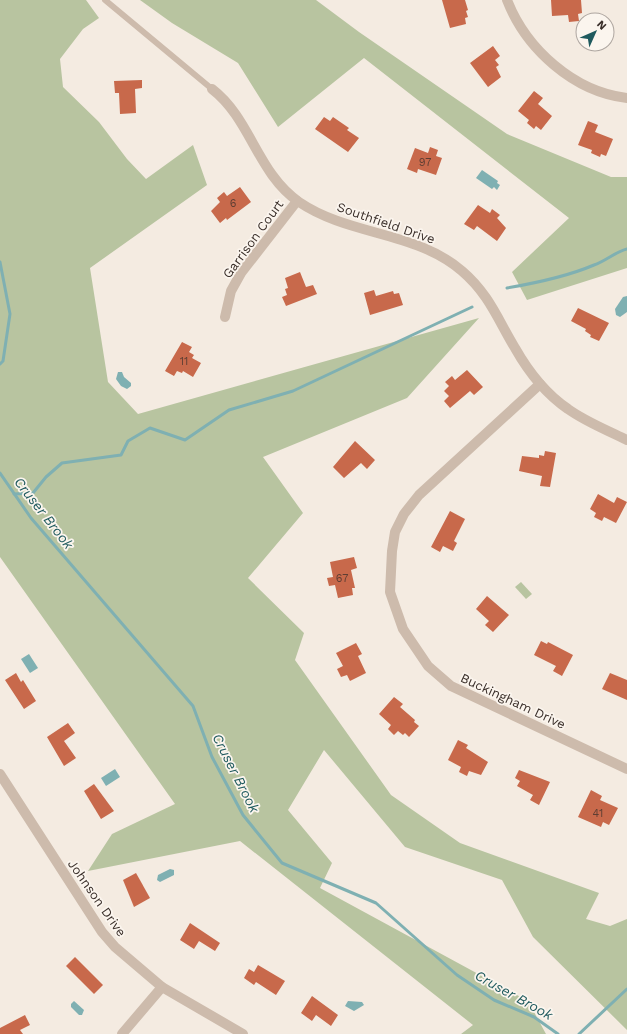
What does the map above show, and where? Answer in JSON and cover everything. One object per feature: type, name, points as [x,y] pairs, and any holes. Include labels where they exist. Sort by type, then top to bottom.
[{"type":"street","points":[[507,0],[513,15],[541,54],[580,84],[627,98]]},
{"type":"street","name":"Southfield Drive","points":[[212,89],[223,97],[236,115],[270,175],[297,201],[312,211],[346,225],[423,246],[450,261],[463,271],[490,301],[515,349],[540,384],[567,409],[627,440]]},
{"type":"street","name":"Garrison Court","points":[[225,317],[231,291],[241,273],[297,201]]},
{"type":"street","name":"Buckingham Drive","points":[[540,384],[419,495],[404,514],[395,532],[392,551],[390,592],[403,629],[428,666],[451,686],[627,769]]},
{"type":"street","name":"Johnson Drive","points":[[0,774],[102,932],[115,947],[162,987],[242,1034]]},
{"type":"street","points":[[122,1034],[162,987]]},
{"type":"lane","points":[[105,0],[212,89]]},
{"type":"green space","points":[[0,0],[86,0],[99,18],[83,29],[60,59],[63,87],[99,122],[127,159],[146,179],[193,145],[207,185],[90,268],[108,382],[138,414],[479,318],[407,398],[263,457],[303,513],[248,578],[304,633],[295,660],[391,795],[460,843],[599,893],[586,919],[610,926],[627,919],[627,1030],[533,937],[502,880],[405,847],[324,750],[288,810],[332,863],[320,888],[528,1001],[546,1034],[461,1034],[473,1025],[240,841],[88,871],[112,834],[175,804],[0,557]]},
{"type":"green space","points":[[140,0],[316,0],[359,32],[507,134],[611,177],[627,177],[627,268],[527,300],[512,272],[569,218],[364,58],[278,127],[238,63],[172,23]]},
{"type":"green space","points":[[521,582],[532,594],[526,599],[515,587]]},
{"type":"water","points":[[482,170],[498,181],[497,183],[500,185],[497,190],[494,187],[492,189],[476,178]]},
{"type":"water","points":[[627,296],[627,312],[620,317],[616,315],[615,309],[623,297]]},
{"type":"water","points":[[118,372],[122,372],[124,377],[131,383],[131,386],[127,389],[121,386],[116,379]]},
{"type":"water","points":[[29,654],[38,668],[30,673],[21,659]]},
{"type":"water","points":[[115,769],[120,777],[106,786],[101,778]]},
{"type":"water","points":[[170,869],[174,870],[174,875],[160,882],[157,880],[158,875]]},
{"type":"water","points":[[74,1001],[84,1010],[82,1015],[79,1015],[71,1007],[71,1004]]},
{"type":"water","points":[[348,1001],[362,1002],[364,1005],[354,1011],[345,1006]]},
{"type":"building","points":[[442,0],[465,0],[468,10],[466,11],[468,17],[465,18],[466,24],[450,28]]},
{"type":"building","points":[[551,0],[581,0],[582,12],[575,12],[575,21],[569,22],[568,15],[552,16]]},
{"type":"building","points":[[493,46],[500,56],[495,60],[499,65],[496,67],[501,77],[488,87],[470,63]]},
{"type":"building","points":[[142,80],[142,88],[135,89],[136,113],[120,114],[119,93],[115,93],[114,81]]},
{"type":"building","points":[[534,91],[543,98],[538,104],[552,116],[541,130],[536,126],[534,129],[527,123],[529,120],[518,111]]},
{"type":"building","points":[[324,117],[330,121],[333,117],[349,128],[347,130],[359,138],[348,152],[315,129]]},
{"type":"building","points":[[588,121],[598,125],[595,132],[613,139],[606,156],[601,154],[600,157],[591,153],[592,150],[578,145]]},
{"type":"building","points":[[430,147],[438,150],[436,156],[442,158],[436,175],[418,169],[417,173],[407,169],[415,148],[428,153]]},
{"type":"building","points":[[240,187],[251,202],[227,220],[226,218],[220,223],[211,211],[220,202],[217,198],[224,192],[227,196]]},
{"type":"building","points":[[478,205],[490,213],[492,209],[500,215],[497,218],[506,228],[497,241],[477,226],[474,230],[464,224]]},
{"type":"building","points":[[300,272],[306,287],[313,285],[317,294],[286,306],[282,297],[287,295],[285,289],[288,288],[285,278]]},
{"type":"building","points":[[374,290],[376,296],[393,291],[394,294],[399,293],[403,305],[370,315],[364,293]]},
{"type":"building","points":[[578,308],[609,323],[599,341],[590,337],[591,335],[585,331],[586,329],[571,321]]},
{"type":"building","points":[[182,342],[192,347],[189,352],[194,355],[192,358],[201,363],[193,377],[183,371],[182,373],[177,371],[174,376],[165,371]]},
{"type":"building","points":[[467,370],[483,387],[474,395],[470,391],[450,408],[444,401],[449,396],[444,391],[449,386],[445,382],[452,376],[455,380]]},
{"type":"building","points":[[355,441],[375,460],[367,469],[361,463],[344,478],[333,467]]},
{"type":"building","points":[[545,451],[556,453],[550,487],[540,486],[542,476],[519,471],[522,456],[539,458],[539,455],[544,456]]},
{"type":"building","points":[[598,494],[614,503],[617,497],[627,502],[616,523],[604,517],[602,521],[594,517],[596,513],[590,509]]},
{"type":"building","points":[[450,511],[465,519],[454,541],[457,543],[453,551],[443,546],[440,552],[431,547]]},
{"type":"building","points":[[354,557],[357,568],[351,570],[355,588],[352,588],[353,595],[338,598],[335,585],[329,586],[327,578],[333,577],[330,562]]},
{"type":"building","points":[[487,596],[509,615],[493,632],[485,625],[489,621],[476,609]]},
{"type":"building","points":[[541,641],[547,644],[548,642],[573,655],[562,676],[553,671],[556,666],[534,655]]},
{"type":"building","points":[[356,643],[362,654],[358,656],[366,673],[350,681],[347,675],[341,677],[337,669],[343,666],[336,653]]},
{"type":"building","points":[[16,673],[21,682],[23,680],[36,701],[24,709],[5,680]]},
{"type":"building","points":[[610,673],[627,680],[627,700],[602,689]]},
{"type":"building","points":[[394,697],[403,704],[400,707],[415,720],[414,722],[419,726],[409,737],[405,733],[403,735],[398,731],[394,735],[388,729],[391,725],[379,714]]},
{"type":"building","points":[[68,723],[75,733],[64,741],[76,758],[64,766],[47,737]]},
{"type":"building","points":[[458,740],[468,745],[466,748],[488,762],[481,775],[469,771],[467,776],[459,772],[461,767],[448,760]]},
{"type":"building","points":[[519,770],[550,782],[539,805],[530,800],[533,795],[517,786],[520,781],[515,778]]},
{"type":"building","points":[[94,784],[114,811],[101,819],[84,791]]},
{"type":"building","points":[[591,790],[602,796],[600,800],[618,808],[609,825],[603,822],[601,827],[578,817]]},
{"type":"building","points":[[136,873],[150,898],[134,907],[123,880]]},
{"type":"building","points":[[190,923],[220,943],[215,951],[199,941],[194,949],[180,940]]},
{"type":"building","points":[[75,957],[103,985],[94,994],[66,966]]},
{"type":"building","points":[[258,965],[285,981],[276,995],[256,982],[254,985],[244,978],[249,969],[254,972]]},
{"type":"building","points":[[312,996],[338,1015],[331,1026],[316,1015],[312,1021],[301,1013]]},
{"type":"building","points":[[25,1015],[30,1025],[20,1030],[23,1034],[0,1034],[0,1028]]},
{"type":"waterway","points":[[507,288],[540,282],[573,273],[627,249]]},
{"type":"waterway","name":"Cruser Brook","points":[[0,262],[10,314],[3,361],[0,364]]},
{"type":"waterway","points":[[14,494],[33,493],[46,477],[62,463],[121,455],[128,441],[150,428],[185,440],[229,410],[293,391],[472,307]]},
{"type":"waterway","name":"Cruser Brook","points":[[0,473],[31,518],[193,706],[212,757],[243,815],[282,863],[376,903],[457,975],[494,1000],[534,1017],[558,1034]]},
{"type":"waterway","points":[[579,1034],[627,989]]}]
